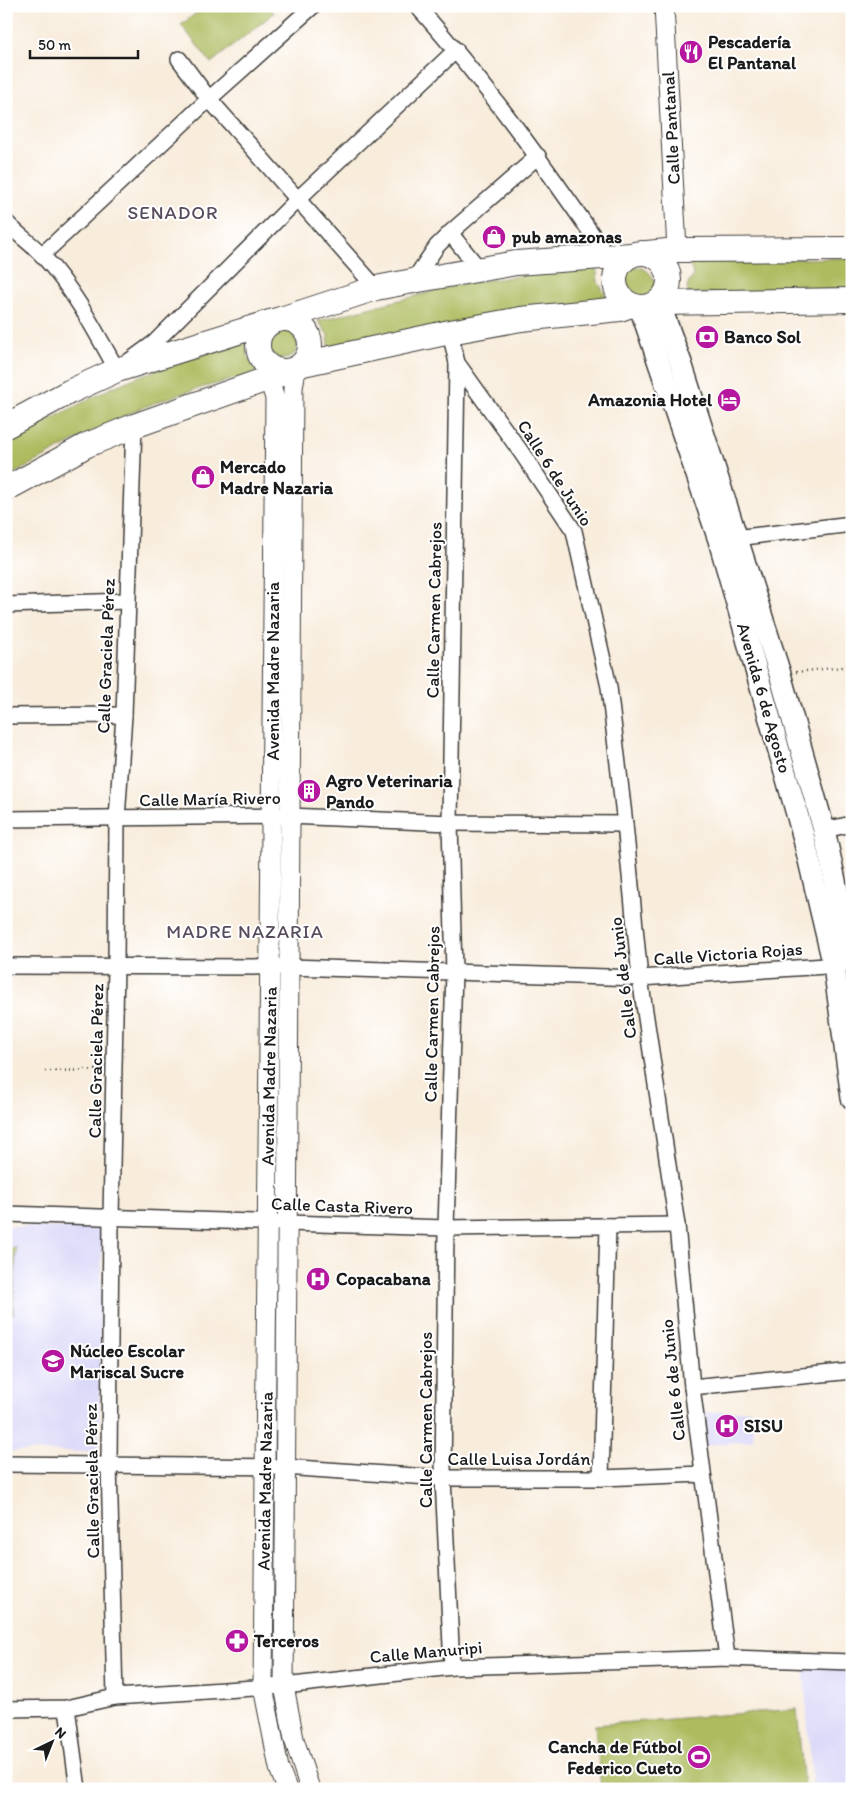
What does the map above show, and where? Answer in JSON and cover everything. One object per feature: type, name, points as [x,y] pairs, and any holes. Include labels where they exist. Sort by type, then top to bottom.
[{"type":"main road","points":[[6,426],[69,392],[117,370],[376,288],[516,263],[612,265],[639,254],[673,260],[852,249]]},
{"type":"main road","points":[[612,265],[619,294],[643,305],[665,296],[669,287],[673,260]]},
{"type":"main road","points":[[6,489],[87,445],[284,369],[308,356],[311,347],[310,338],[306,331],[294,321],[274,321],[264,328],[257,344],[259,353],[284,369],[450,332],[521,319],[643,305],[852,300]]},
{"type":"main road","name":"Avenida 6 de Agosto","points":[[643,305],[681,362],[728,538],[803,835],[846,963]]},
{"type":"main road","name":"Avenida 6 de Agosto","points":[[728,538],[780,674],[824,830],[846,963],[852,1098]]},
{"type":"street","points":[[42,255],[209,98],[313,6]]},
{"type":"street","points":[[417,6],[456,50],[538,156],[612,265]]},
{"type":"street","name":"Calle Pantanal","points":[[664,6],[673,260]]},
{"type":"street","points":[[6,222],[12,235],[42,255],[70,289],[117,370],[154,343],[298,199],[456,50]]},
{"type":"street","points":[[179,59],[209,98],[376,288]]},
{"type":"street","points":[[413,281],[437,246],[450,233],[538,156]]},
{"type":"street","points":[[450,233],[480,270]]},
{"type":"street","name":"Calle 6 de Junio","points":[[450,332],[456,363],[521,452],[574,531],[609,687],[640,978],[677,1225],[692,1386],[727,1658]]},
{"type":"street","name":"Calle Carmen Cabrejos","points":[[452,1667],[444,1478],[446,1228],[454,972],[450,822],[456,363]]},
{"type":"street","name":"Avenida Madre Nazaria","points":[[284,369],[275,398],[280,817],[279,967],[268,1222],[263,1687],[279,1768],[287,1789]]},
{"type":"street","name":"Avenida Madre Nazaria","points":[[280,817],[292,388],[284,369]]},
{"type":"street","name":"Calle Graciela Pérez","points":[[115,1697],[109,1464],[111,1218],[117,819],[124,716],[134,426]]},
{"type":"street","points":[[728,538],[852,524]]},
{"type":"street","points":[[6,605],[127,601]]},
{"type":"street","points":[[6,716],[124,716]]},
{"type":"street","name":"Calle María Rivero","points":[[6,819],[280,817],[450,822],[625,824]]},
{"type":"street","points":[[824,830],[852,824]]},
{"type":"street","name":"Calle Victoria Rojas","points":[[6,966],[279,967],[640,978],[846,963]]},
{"type":"street","name":"Avenida Madre Nazaria","points":[[279,967],[287,1223],[284,1686],[294,1739],[310,1789]]},
{"type":"street","name":"Calle Casta Rivero","points":[[6,1214],[446,1228],[677,1225]]},
{"type":"street","points":[[600,1478],[608,1226]]},
{"type":"street","points":[[692,1386],[852,1371]]},
{"type":"street","name":"Calle Luisa Jordán","points":[[6,1464],[265,1466],[444,1478],[600,1478],[703,1474]]},
{"type":"street","name":"Calle Manuripi","points":[[6,1709],[68,1708],[115,1697],[284,1686],[452,1667],[727,1658],[852,1662]]},
{"type":"street","points":[[68,1708],[78,1789]]},
{"type":"path","points":[[780,674],[852,666]]},
{"type":"path","points":[[45,1071],[114,1070]]},
{"type":"shaded area","name":"Núcleo Escolar Mariscal Sucre","points":[[6,1226],[102,1229],[99,1452],[6,1451]]},
{"type":"shaded area","name":"SISU","points":[[751,1410],[754,1440],[702,1446],[699,1413]]},
{"type":"shaded area","points":[[803,1665],[852,1666],[852,1789],[813,1789]]},
{"type":"green space","points":[[205,6],[268,6],[274,13],[211,63],[181,25]]},
{"type":"green space","points":[[852,258],[852,289],[688,294],[687,286],[693,276],[692,270],[686,261]]},
{"type":"green space","points":[[596,265],[598,282],[609,301],[329,350],[328,335],[318,321],[462,284]]},
{"type":"green space","points":[[627,267],[642,268],[654,279],[655,293],[650,301],[626,294],[622,286],[622,270]]},
{"type":"green space","points":[[283,329],[294,333],[298,344],[294,355],[283,359],[272,355],[268,344],[272,333]]},
{"type":"green space","points":[[246,340],[249,358],[258,373],[188,392],[147,406],[94,431],[6,478],[6,442],[111,388],[139,376]]},
{"type":"green space","points":[[6,1247],[16,1248],[13,1314],[6,1313]]},
{"type":"green space","name":"Cancha de Fútbol Federico Cueto","points":[[797,1709],[804,1789],[601,1789],[595,1725]]},
{"type":"place","name":"Pescadería El Pantanal","points":[[691,52]]},
{"type":"place","name":"pub amazonas","points":[[494,237]]},
{"type":"place","name":"Banco Sol","points":[[707,337]]},
{"type":"place","name":"Amazonia Hotel","points":[[729,400]]},
{"type":"place","name":"Mercado Madre Nazaria","points":[[203,477]]},
{"type":"place","name":"Agro Veterinaria Pando","points":[[309,791]]},
{"type":"place","name":"Copacabana","points":[[318,1279]]},
{"type":"place","name":"Núcleo Escolar Mariscal Sucre","points":[[53,1361]]},
{"type":"place","name":"SISU","points":[[727,1426]]},
{"type":"place","name":"Terceros","points":[[237,1641]]},
{"type":"place","name":"Cancha de Fútbol Federico Cueto","points":[[699,1757]]},
{"type":"district","name":"SENADOR","points":[[173,212]]},
{"type":"district","name":"MADRE NAZARIA","points":[[245,931]]}]
